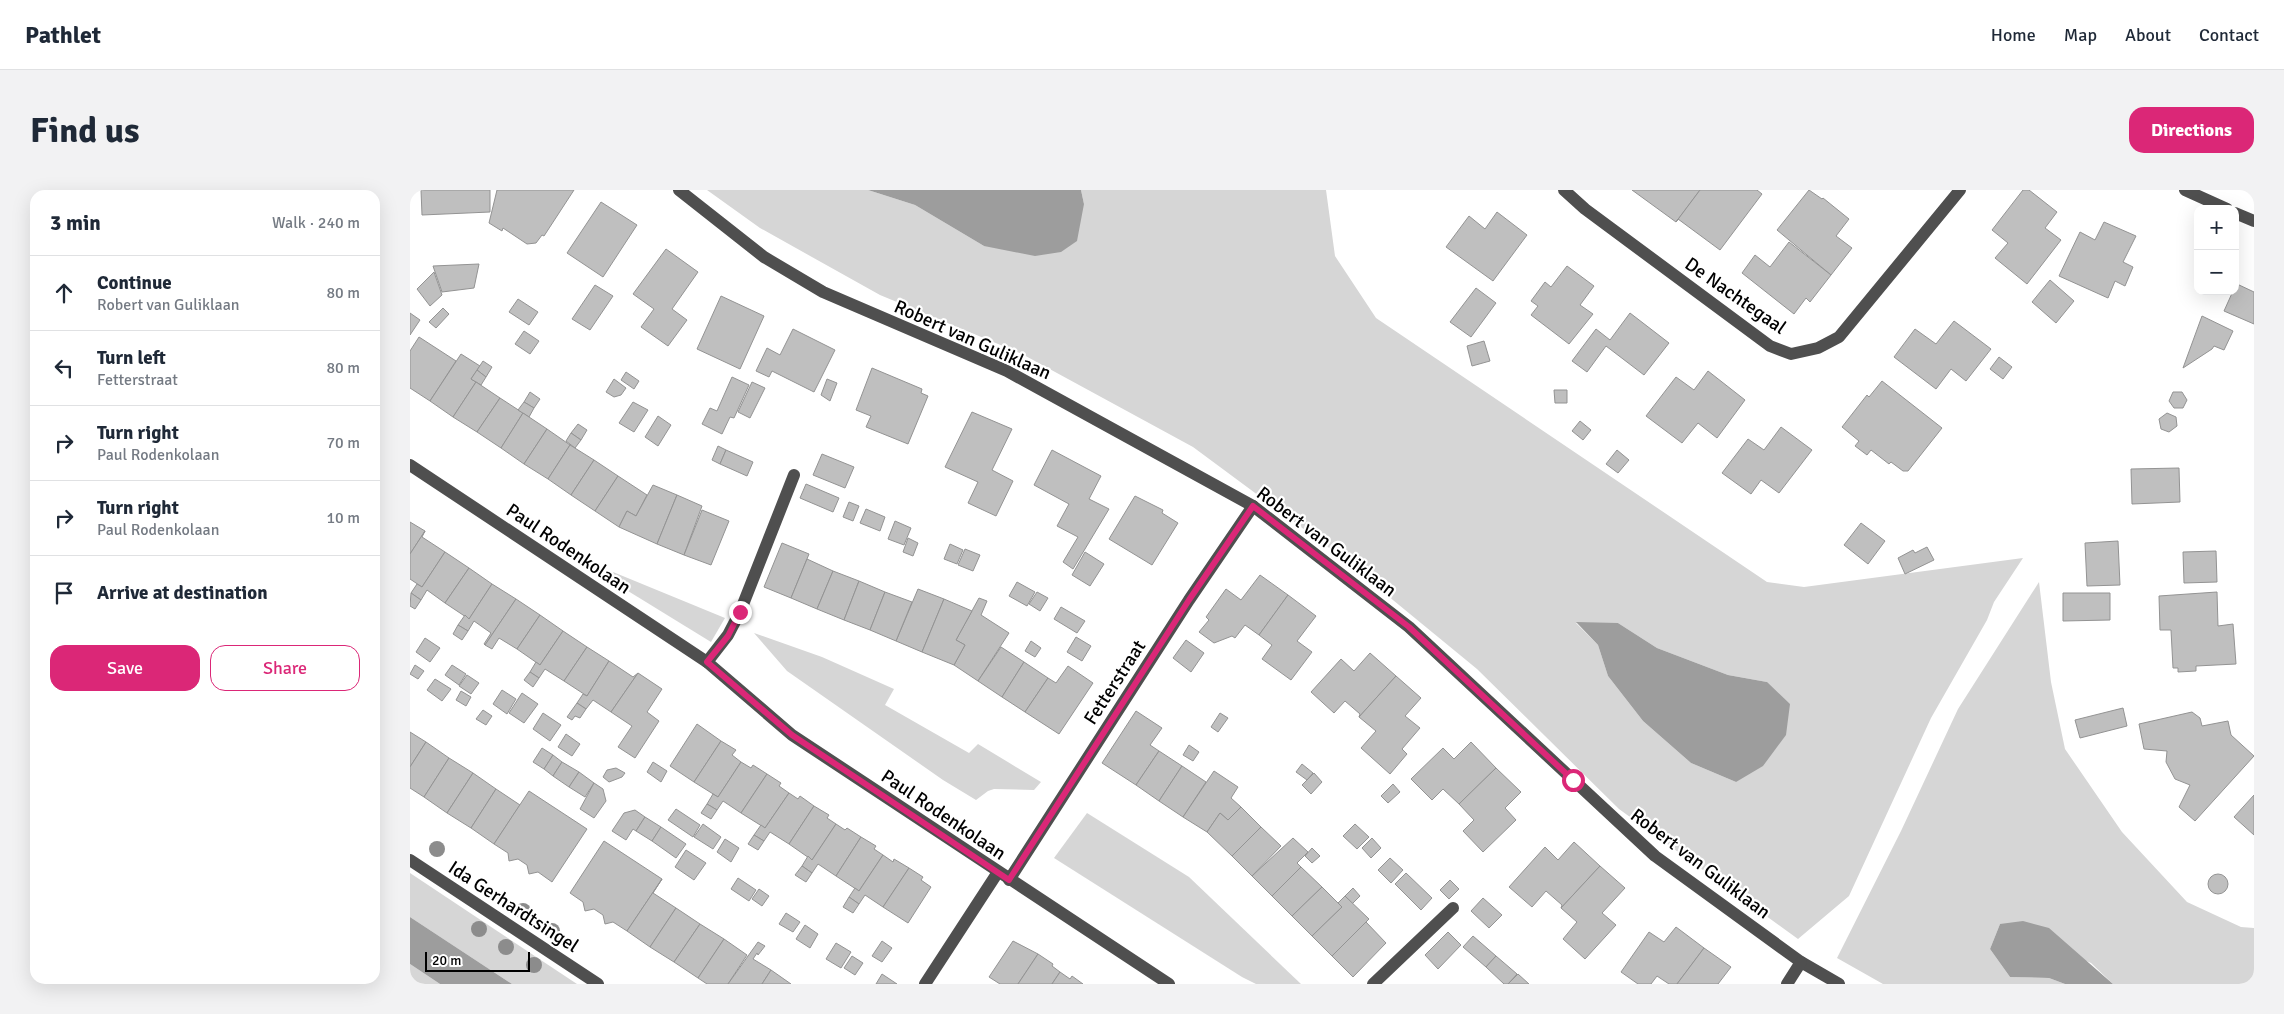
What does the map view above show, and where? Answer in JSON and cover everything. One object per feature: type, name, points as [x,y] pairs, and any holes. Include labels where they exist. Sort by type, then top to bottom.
[{"type":"street","name":"Robert van Guliklaan","points":[[679,190],[764,257],[823,292],[1007,371],[1253,506],[1409,627],[1655,856],[1802,962],[1839,984]]},
{"type":"street","name":"De Nachtegaal","points":[[1564,190],[1585,209],[1770,346],[1791,354],[1818,348],[1839,337],[1960,190]]},
{"type":"street","points":[[2185,190],[2218,205]]},
{"type":"street","points":[[2239,214],[2254,221]]},
{"type":"street","name":"Paul Rodenkolaan","points":[[410,465],[707,662],[792,735],[1009,880],[1170,984]]},
{"type":"street","points":[[707,662],[728,636],[740,612],[794,475]]},
{"type":"street","name":"Fetterstraat","points":[[1009,880],[1178,617],[1253,506]]},
{"type":"street","name":"Ida Gerhardtsingel","points":[[410,860],[598,984]]},
{"type":"street","points":[[925,984],[998,872]]},
{"type":"street","points":[[1373,984],[1453,908]]},
{"type":"street","points":[[1787,984],[1802,962]]},
{"type":"shaded area","points":[[707,190],[868,190],[915,205],[984,246],[1084,204],[1081,190],[1326,190],[1335,256],[1376,318],[1767,582],[1804,587],[2023,558],[1994,602],[1987,620],[1931,718],[1849,896],[1798,939],[1619,809],[1477,669],[1332,550],[1193,447],[1022,354],[880,295],[760,228]],"holes":[[[1576,623],[1618,623],[1657,648],[1728,675],[1767,682],[1736,782],[1691,763],[1643,721],[1608,676],[1598,645]]]},
{"type":"shaded area","points":[[868,190],[1081,190],[1084,204],[1077,241],[1061,252],[1035,256],[984,246],[915,205]]},
{"type":"shaded area","points":[[613,572],[725,618],[711,642],[615,583]]},
{"type":"shaded area","points":[[2039,582],[2051,682],[2065,749],[2122,832],[2187,902],[2241,927],[2254,928],[2254,984],[2113,984],[2091,963],[2000,924],[1990,949],[2010,977],[2049,978],[2065,984],[1883,984],[1837,958],[1901,831],[1958,709]]},
{"type":"shaded area","points":[[1576,622],[1618,623],[1657,648],[1728,675],[1767,682],[1790,704],[1786,735],[1763,766],[1736,782],[1691,763],[1643,721],[1608,676],[1598,645]]},
{"type":"shaded area","points":[[754,633],[822,657],[894,689],[885,705],[969,753],[978,744],[1041,782],[1034,790],[994,789],[976,800],[943,780],[787,671]]},
{"type":"shaded area","points":[[1087,813],[1189,877],[1301,984],[1256,984],[1242,977],[1054,858]]},
{"type":"shaded area","points":[[410,873],[577,984],[512,984],[410,917]]},
{"type":"shaded area","points":[[410,917],[512,984],[440,984],[410,964]]},
{"type":"shaded area","points":[[2023,921],[2049,928],[2113,984],[2065,984],[2049,978],[2010,977],[1990,949],[2000,924]]},
{"type":"shaded area","points":[[410,964],[440,984],[410,984]]},
{"type":"building","points":[[421,190],[490,190],[490,212],[422,215]]},
{"type":"building","points":[[497,190],[574,190],[544,236],[542,235],[536,243],[527,244],[503,228],[502,231],[489,223]]},
{"type":"building","points":[[1632,190],[1700,190],[1676,222]]},
{"type":"building","points":[[1700,190],[1757,190],[1762,194],[1720,250],[1678,219]]},
{"type":"building","points":[[1809,190],[1823,198],[1849,219],[1836,236],[1852,248],[1831,275],[1777,230]]},
{"type":"building","points":[[2023,190],[2029,190],[2057,212],[2045,228],[2061,240],[2027,284],[1995,258],[2008,243],[1992,230]]},
{"type":"building","points":[[601,202],[637,225],[603,277],[567,253]]},
{"type":"building","points":[[1497,212],[1527,235],[1493,281],[1446,247],[1469,216],[1485,229]]},
{"type":"building","points":[[2104,222],[2136,236],[2123,262],[2133,267],[2125,286],[2115,281],[2108,298],[2059,276],[2080,232],[2095,240]]},
{"type":"building","points":[[1789,242],[1831,275],[1810,302],[1806,298],[1794,314],[1742,273],[1755,255],[1770,267]]},
{"type":"building","points":[[666,249],[698,272],[672,309],[687,320],[668,346],[641,327],[654,309],[633,294]]},
{"type":"building","points":[[479,264],[474,288],[442,292],[433,266]]},
{"type":"building","points":[[1567,266],[1594,286],[1580,305],[1593,314],[1569,344],[1531,315],[1538,306],[1531,301],[1545,282],[1551,287]]},
{"type":"building","points":[[434,272],[442,295],[430,306],[417,289]]},
{"type":"building","points":[[2050,280],[2074,301],[2056,323],[2032,302]]},
{"type":"building","points":[[595,285],[613,296],[590,330],[572,319]]},
{"type":"building","points":[[2239,285],[2254,292],[2254,324],[2224,311],[2231,295],[2239,295]]},
{"type":"building","points":[[1476,288],[1496,303],[1471,337],[1450,322]]},
{"type":"building","points":[[721,296],[764,316],[740,369],[697,349]]},
{"type":"building","points":[[518,299],[538,312],[529,325],[509,312]]},
{"type":"building","points":[[443,308],[449,314],[436,328],[429,322]]},
{"type":"building","points":[[410,313],[420,320],[410,335]]},
{"type":"building","points":[[1630,313],[1669,343],[1644,375],[1606,346],[1587,372],[1572,361],[1596,329],[1610,340]]},
{"type":"building","points":[[2202,316],[2233,331],[2224,350],[2214,346],[2183,368]]},
{"type":"building","points":[[1954,321],[1991,349],[1966,381],[1951,369],[1936,389],[1894,357],[1915,329],[1936,344]]},
{"type":"building","points":[[793,329],[835,350],[814,392],[772,371],[769,377],[756,371],[767,348],[780,355]]},
{"type":"building","points":[[524,331],[539,341],[530,354],[515,344]]},
{"type":"building","points":[[419,337],[456,361],[430,401],[410,388],[410,351]]},
{"type":"building","points":[[1484,341],[1490,361],[1472,366],[1467,346]]},
{"type":"building","points":[[461,354],[480,366],[471,379],[476,382],[453,417],[430,401]]},
{"type":"building","points":[[1999,357],[2012,367],[2003,379],[1990,369]]},
{"type":"building","points":[[483,361],[492,367],[486,377],[477,370]]},
{"type":"building","points":[[872,368],[922,389],[921,393],[928,396],[908,444],[866,427],[871,416],[856,410]]},
{"type":"building","points":[[477,370],[486,377],[481,385],[471,379]]},
{"type":"building","points":[[1708,371],[1745,400],[1717,438],[1698,423],[1682,443],[1646,416],[1676,377],[1694,390]]},
{"type":"building","points":[[626,372],[639,381],[634,389],[621,380]]},
{"type":"building","points":[[732,377],[749,385],[734,418],[730,417],[722,434],[702,424],[710,408],[717,411]]},
{"type":"building","points":[[614,379],[626,388],[621,395],[614,397],[606,392]]},
{"type":"building","points":[[827,379],[837,383],[830,401],[821,395]]},
{"type":"building","points":[[1882,381],[1942,428],[1908,471],[1903,471],[1891,462],[1889,464],[1871,450],[1867,455],[1855,446],[1859,441],[1842,427],[1867,395],[1869,397]]},
{"type":"building","points":[[476,382],[500,398],[477,432],[453,417]]},
{"type":"building","points":[[752,382],[765,388],[750,418],[738,412]]},
{"type":"building","points":[[1554,390],[1567,390],[1567,403],[1555,403]]},
{"type":"building","points":[[530,392],[540,399],[534,408],[524,402]]},
{"type":"building","points":[[2173,392],[2182,392],[2187,400],[2183,408],[2174,408],[2169,401]]},
{"type":"building","points":[[500,398],[523,413],[501,448],[477,432]]},
{"type":"building","points":[[524,402],[534,408],[529,417],[518,410]]},
{"type":"building","points":[[633,402],[648,410],[634,432],[619,423]]},
{"type":"building","points":[[972,412],[1012,429],[992,470],[1013,481],[996,516],[968,503],[978,482],[945,467]]},
{"type":"building","points":[[523,413],[547,429],[524,464],[501,448]]},
{"type":"building","points":[[2167,413],[2176,417],[2177,426],[2169,432],[2161,429],[2159,419]]},
{"type":"building","points":[[658,416],[671,425],[658,446],[645,437]]},
{"type":"building","points":[[1580,421],[1591,430],[1583,440],[1572,431]]},
{"type":"building","points":[[578,424],[587,430],[581,440],[571,433]]},
{"type":"building","points":[[1781,427],[1812,450],[1779,493],[1761,480],[1751,494],[1722,473],[1748,439],[1764,450]]},
{"type":"building","points":[[547,429],[570,445],[548,479],[524,464]]},
{"type":"building","points":[[571,433],[581,440],[575,448],[566,441]]},
{"type":"building","points":[[570,445],[594,460],[571,495],[548,479]]},
{"type":"building","points":[[718,446],[726,450],[720,464],[712,460]]},
{"type":"building","points":[[726,450],[753,462],[747,476],[720,464]]},
{"type":"building","points":[[1052,450],[1101,476],[1089,499],[1109,509],[1073,569],[1063,562],[1078,537],[1057,526],[1069,504],[1034,485]]},
{"type":"building","points":[[1617,450],[1629,460],[1618,473],[1606,464]]},
{"type":"building","points":[[822,454],[854,467],[845,488],[813,475]]},
{"type":"building","points":[[594,460],[618,476],[595,511],[571,495]]},
{"type":"building","points":[[2179,468],[2180,502],[2132,504],[2131,469]]},
{"type":"building","points":[[618,476],[647,495],[636,516],[627,511],[619,527],[595,511]]},
{"type":"building","points":[[806,484],[839,498],[833,512],[800,498]]},
{"type":"building","points":[[653,485],[677,495],[657,544],[619,527],[627,511],[636,516]]},
{"type":"building","points":[[677,495],[702,506],[684,555],[657,544]]},
{"type":"building","points":[[1135,496],[1163,510],[1162,513],[1178,523],[1152,565],[1109,539]]},
{"type":"building","points":[[849,502],[859,506],[853,521],[843,517]]},
{"type":"building","points":[[866,509],[885,517],[880,531],[860,523]]},
{"type":"building","points":[[702,510],[729,521],[711,565],[684,555]]},
{"type":"building","points":[[895,521],[911,528],[904,545],[888,539]]},
{"type":"building","points":[[410,522],[425,531],[410,554]]},
{"type":"building","points":[[1861,523],[1885,541],[1868,564],[1844,545]]},
{"type":"building","points":[[425,531],[422,537],[445,552],[422,587],[410,579],[410,554]]},
{"type":"building","points":[[908,538],[918,543],[913,556],[903,552]]},
{"type":"building","points":[[2118,541],[2120,585],[2087,586],[2085,543]]},
{"type":"building","points":[[782,543],[809,554],[791,598],[764,587]]},
{"type":"building","points":[[950,544],[963,550],[957,564],[944,559]]},
{"type":"building","points":[[1927,547],[1934,560],[1905,574],[1898,558],[1913,550],[1915,553]]},
{"type":"building","points":[[965,549],[980,555],[973,571],[958,565]]},
{"type":"building","points":[[2216,551],[2217,582],[2184,583],[2183,552]]},
{"type":"building","points":[[445,552],[469,568],[445,603],[427,590],[421,600],[411,593],[417,584],[422,587]]},
{"type":"building","points":[[1085,552],[1104,564],[1090,586],[1072,575]]},
{"type":"building","points":[[807,559],[833,571],[817,609],[791,598]]},
{"type":"building","points":[[469,568],[492,584],[469,619],[445,603]]},
{"type":"building","points":[[833,571],[859,581],[844,620],[817,609]]},
{"type":"building","points":[[1260,575],[1288,595],[1259,635],[1245,625],[1235,638],[1232,636],[1214,643],[1199,632],[1209,620],[1206,617],[1226,589],[1241,600]]},
{"type":"building","points":[[859,581],[885,592],[870,630],[844,620]]},
{"type":"building","points":[[1017,582],[1035,592],[1027,606],[1009,596]]},
{"type":"building","points":[[492,584],[516,599],[485,645],[491,633],[474,621],[468,631],[458,625],[465,615],[469,619]]},
{"type":"building","points":[[918,589],[944,599],[922,652],[896,641]]},
{"type":"building","points":[[885,592],[912,602],[896,641],[870,630]]},
{"type":"building","points":[[1037,592],[1048,598],[1040,611],[1029,604]]},
{"type":"building","points":[[2217,592],[2218,626],[2233,624],[2236,664],[2196,666],[2196,671],[2178,672],[2178,668],[2173,668],[2171,630],[2160,630],[2159,596]]},
{"type":"building","points":[[411,593],[421,600],[415,609],[410,606]]},
{"type":"building","points":[[2063,593],[2110,593],[2110,620],[2063,621]]},
{"type":"building","points":[[1288,595],[1316,616],[1297,641],[1312,652],[1291,680],[1262,659],[1272,645],[1259,635]]},
{"type":"building","points":[[979,598],[987,601],[981,615],[1009,633],[978,681],[954,665],[965,645],[956,640]]},
{"type":"building","points":[[516,599],[540,615],[517,649],[499,638],[492,649],[485,645]]},
{"type":"building","points":[[944,599],[972,611],[956,640],[965,645],[954,665],[922,652]]},
{"type":"building","points":[[1061,607],[1085,621],[1077,633],[1054,619]]},
{"type":"building","points":[[540,615],[563,631],[540,665],[517,649]]},
{"type":"building","points":[[458,625],[468,631],[462,640],[453,634]]},
{"type":"building","points":[[563,631],[587,647],[564,681],[545,669],[539,678],[530,672],[536,662],[540,665]]},
{"type":"building","points":[[1076,637],[1091,646],[1082,661],[1067,652]]},
{"type":"building","points":[[425,638],[440,648],[430,662],[416,652]]},
{"type":"building","points":[[1186,640],[1204,653],[1191,672],[1173,658]]},
{"type":"building","points":[[1031,641],[1041,648],[1035,657],[1025,651]]},
{"type":"building","points":[[587,647],[609,661],[587,696],[564,681]]},
{"type":"building","points":[[1001,647],[1024,662],[1002,697],[978,681]]},
{"type":"building","points":[[1370,653],[1396,676],[1359,717],[1360,714],[1345,701],[1334,713],[1311,692],[1341,659],[1354,671]]},
{"type":"building","points":[[609,661],[633,677],[638,673],[611,712],[593,700],[586,709],[577,703],[583,694],[587,696]]},
{"type":"building","points":[[1024,662],[1048,678],[1025,712],[1002,697]]},
{"type":"building","points":[[415,665],[424,671],[418,679],[410,674]]},
{"type":"building","points":[[452,665],[466,674],[459,685],[445,675]]},
{"type":"building","points":[[1068,666],[1093,683],[1059,734],[1025,712],[1048,678],[1056,683]]},
{"type":"building","points":[[530,672],[539,678],[533,687],[524,680]]},
{"type":"building","points":[[638,673],[662,689],[647,712],[659,721],[635,758],[618,747],[632,726],[611,712]]},
{"type":"building","points":[[467,675],[479,683],[471,694],[459,686]]},
{"type":"building","points":[[1396,676],[1421,698],[1405,716],[1420,728],[1402,749],[1407,754],[1390,774],[1361,748],[1376,731],[1359,717]]},
{"type":"building","points":[[435,679],[451,689],[442,701],[427,690]]},
{"type":"building","points":[[502,690],[516,699],[507,714],[493,704]]},
{"type":"building","points":[[461,691],[471,697],[466,706],[456,700]]},
{"type":"building","points":[[522,693],[538,704],[524,723],[509,713]]},
{"type":"building","points":[[577,703],[586,709],[580,718],[575,716],[572,720],[567,717]]},
{"type":"building","points":[[2123,708],[2127,726],[2080,738],[2075,720]]},
{"type":"building","points":[[483,710],[492,716],[486,725],[476,719]]},
{"type":"building","points":[[1136,711],[1162,728],[1150,745],[1159,751],[1136,785],[1102,763]]},
{"type":"building","points":[[2192,712],[2200,718],[2202,726],[2228,721],[2231,735],[2254,756],[2195,821],[2179,807],[2190,785],[2175,779],[2166,762],[2167,751],[2144,749],[2139,724]]},
{"type":"building","points":[[543,713],[561,725],[550,741],[533,729]]},
{"type":"building","points":[[1220,713],[1228,718],[1218,732],[1211,727]]},
{"type":"building","points":[[697,724],[721,741],[694,782],[670,766]]},
{"type":"building","points":[[410,732],[426,742],[410,767]]},
{"type":"building","points":[[566,734],[580,744],[572,756],[558,747]]},
{"type":"building","points":[[721,741],[736,750],[732,755],[741,762],[718,797],[694,782]]},
{"type":"building","points":[[426,742],[449,758],[424,797],[410,788],[410,767]]},
{"type":"building","points":[[1471,742],[1496,768],[1459,804],[1443,789],[1432,800],[1411,779],[1443,748],[1454,759]]},
{"type":"building","points":[[1189,745],[1199,752],[1193,761],[1183,755]]},
{"type":"building","points":[[542,748],[553,755],[544,769],[533,762]]},
{"type":"building","points":[[1159,751],[1182,766],[1159,801],[1136,785]]},
{"type":"building","points":[[553,755],[562,762],[553,776],[544,769]]},
{"type":"building","points":[[449,758],[473,773],[447,813],[424,797]]},
{"type":"building","points":[[562,762],[579,772],[569,787],[553,776]]},
{"type":"building","points":[[653,762],[667,771],[661,782],[647,772]]},
{"type":"building","points":[[741,762],[751,768],[753,765],[767,774],[741,813],[723,801],[717,810],[707,804],[713,794],[718,797]]},
{"type":"building","points":[[1302,764],[1313,773],[1307,780],[1296,772]]},
{"type":"building","points":[[1182,766],[1206,782],[1183,817],[1159,801]]},
{"type":"building","points":[[616,768],[625,773],[622,777],[609,782],[603,777],[607,770]]},
{"type":"building","points":[[1496,768],[1521,792],[1505,808],[1516,820],[1483,852],[1463,831],[1474,820],[1459,804]]},
{"type":"building","points":[[1214,771],[1238,787],[1231,798],[1241,807],[1228,820],[1220,813],[1207,832],[1183,817]]},
{"type":"building","points":[[579,772],[594,783],[585,797],[569,787]]},
{"type":"building","points":[[473,773],[496,789],[471,828],[447,813]]},
{"type":"building","points":[[1314,773],[1322,782],[1311,794],[1302,785]]},
{"type":"building","points":[[767,774],[781,783],[779,786],[789,793],[765,828],[741,813]]},
{"type":"building","points":[[594,783],[603,789],[606,801],[594,818],[580,809]]},
{"type":"building","points":[[1393,784],[1400,792],[1388,803],[1381,796]]},
{"type":"building","points":[[496,789],[520,805],[494,844],[471,828]]},
{"type":"building","points":[[529,791],[587,829],[552,882],[538,872],[529,874],[527,865],[518,859],[509,861],[508,853],[494,844]]},
{"type":"building","points":[[789,793],[798,799],[800,796],[814,806],[789,844],[770,832],[764,841],[754,835],[761,825],[765,828]]},
{"type":"building","points":[[2254,795],[2254,835],[2234,817]]},
{"type":"building","points":[[707,804],[717,810],[711,819],[701,813]]},
{"type":"building","points":[[814,806],[829,815],[827,818],[836,824],[812,860],[789,844]]},
{"type":"building","points":[[1241,807],[1261,827],[1232,856],[1207,832],[1220,813],[1228,820]]},
{"type":"building","points":[[676,809],[700,825],[693,837],[668,820]]},
{"type":"building","points":[[635,810],[645,817],[636,831],[633,829],[626,840],[612,831],[624,813]]},
{"type":"building","points":[[645,817],[661,827],[652,841],[636,831]]},
{"type":"building","points":[[703,824],[721,837],[713,849],[694,837]]},
{"type":"building","points":[[836,824],[845,830],[847,828],[861,837],[836,876],[818,864],[812,873],[802,866],[808,856],[812,860]]},
{"type":"building","points":[[1355,824],[1369,837],[1357,849],[1343,836]]},
{"type":"building","points":[[661,827],[686,844],[676,858],[652,841]]},
{"type":"building","points":[[1261,827],[1281,846],[1252,876],[1232,856]]},
{"type":"building","points":[[754,835],[764,841],[758,850],[748,844]]},
{"type":"building","points":[[861,837],[876,846],[874,849],[883,855],[859,891],[836,876]]},
{"type":"building","points":[[1293,838],[1308,852],[1297,863],[1301,867],[1272,896],[1252,876]]},
{"type":"building","points":[[1372,838],[1381,848],[1371,858],[1362,848]]},
{"type":"building","points":[[725,839],[739,848],[731,862],[717,852]]},
{"type":"building","points":[[604,841],[662,879],[627,931],[613,922],[605,924],[603,915],[594,909],[585,911],[583,902],[570,893]]},
{"type":"building","points":[[1574,842],[1600,866],[1561,908],[1562,905],[1546,891],[1532,907],[1509,887],[1545,847],[1558,860]]},
{"type":"building","points":[[1312,848],[1320,856],[1312,863],[1305,856]]},
{"type":"building","points":[[686,850],[706,863],[694,880],[675,867]]},
{"type":"building","points":[[883,855],[893,862],[894,859],[909,868],[883,907],[865,895],[859,904],[849,897],[855,888],[859,891]]},
{"type":"building","points":[[1390,858],[1403,870],[1391,883],[1378,870]]},
{"type":"building","points":[[802,866],[812,873],[806,882],[795,875]]},
{"type":"building","points":[[1600,866],[1625,888],[1602,913],[1616,925],[1585,959],[1563,939],[1577,922],[1561,908]]},
{"type":"building","points":[[1301,867],[1322,887],[1292,916],[1272,896]]},
{"type":"building","points":[[909,868],[923,877],[921,880],[931,887],[908,923],[883,907]]},
{"type":"building","points":[[1406,873],[1432,898],[1421,910],[1395,884]]},
{"type":"building","points":[[2218,874],[2225,877],[2228,884],[2225,891],[2218,894],[2211,891],[2208,884],[2211,877]]},
{"type":"building","points":[[738,878],[756,890],[749,901],[731,889]]},
{"type":"building","points":[[662,879],[653,893],[676,908],[650,947],[627,931]]},
{"type":"building","points":[[1450,880],[1459,889],[1449,899],[1440,890]]},
{"type":"building","points":[[1322,887],[1342,907],[1312,936],[1292,916]]},
{"type":"building","points":[[1353,888],[1360,896],[1352,904],[1345,896]]},
{"type":"building","points":[[759,889],[769,896],[762,906],[752,899]]},
{"type":"building","points":[[1345,896],[1369,919],[1332,956],[1312,936],[1342,907],[1338,903]]},
{"type":"building","points":[[849,897],[859,904],[853,913],[843,907]]},
{"type":"building","points":[[1483,898],[1502,915],[1489,928],[1471,911]]},
{"type":"building","points":[[676,908],[700,924],[674,962],[650,947]]},
{"type":"building","points":[[786,913],[800,922],[793,932],[779,924]]},
{"type":"building","points":[[1366,922],[1386,943],[1353,977],[1332,956]]},
{"type":"building","points":[[700,924],[724,939],[698,978],[674,962]]},
{"type":"building","points":[[805,925],[818,934],[810,948],[796,939]]},
{"type":"building","points":[[1676,927],[1704,948],[1677,984],[1669,984],[1657,976],[1651,984],[1638,984],[1621,972],[1649,932],[1664,942]]},
{"type":"building","points":[[1448,932],[1461,945],[1438,969],[1425,955]]},
{"type":"building","points":[[1473,936],[1496,956],[1486,967],[1463,947]]},
{"type":"building","points":[[724,939],[747,955],[728,984],[707,984],[698,978]]},
{"type":"building","points":[[882,941],[892,948],[882,962],[872,956]]},
{"type":"building","points":[[1013,941],[1038,954],[1018,984],[1000,984],[989,977]]},
{"type":"building","points":[[758,942],[765,946],[753,959],[771,970],[762,984],[728,984]]},
{"type":"building","points":[[836,943],[851,952],[841,968],[826,959]]},
{"type":"building","points":[[1704,948],[1731,967],[1718,984],[1677,984]]},
{"type":"building","points":[[1038,954],[1053,964],[1052,966],[1060,972],[1052,984],[1018,984]]},
{"type":"building","points":[[852,956],[863,963],[855,975],[844,968]]},
{"type":"building","points":[[1496,956],[1517,974],[1508,984],[1504,984],[1486,967]]},
{"type":"building","points":[[771,970],[791,984],[762,984]]},
{"type":"building","points":[[1060,972],[1070,979],[1072,976],[1083,984],[1052,984]]},
{"type":"building","points":[[882,974],[897,984],[876,984]]},
{"type":"building","points":[[1518,974],[1529,984],[1508,984]]},
{"type":"route","points":[[740,612],[728,636],[707,662],[792,735],[1009,880],[1189,600],[1253,506],[1409,627],[1573,780]]}]
